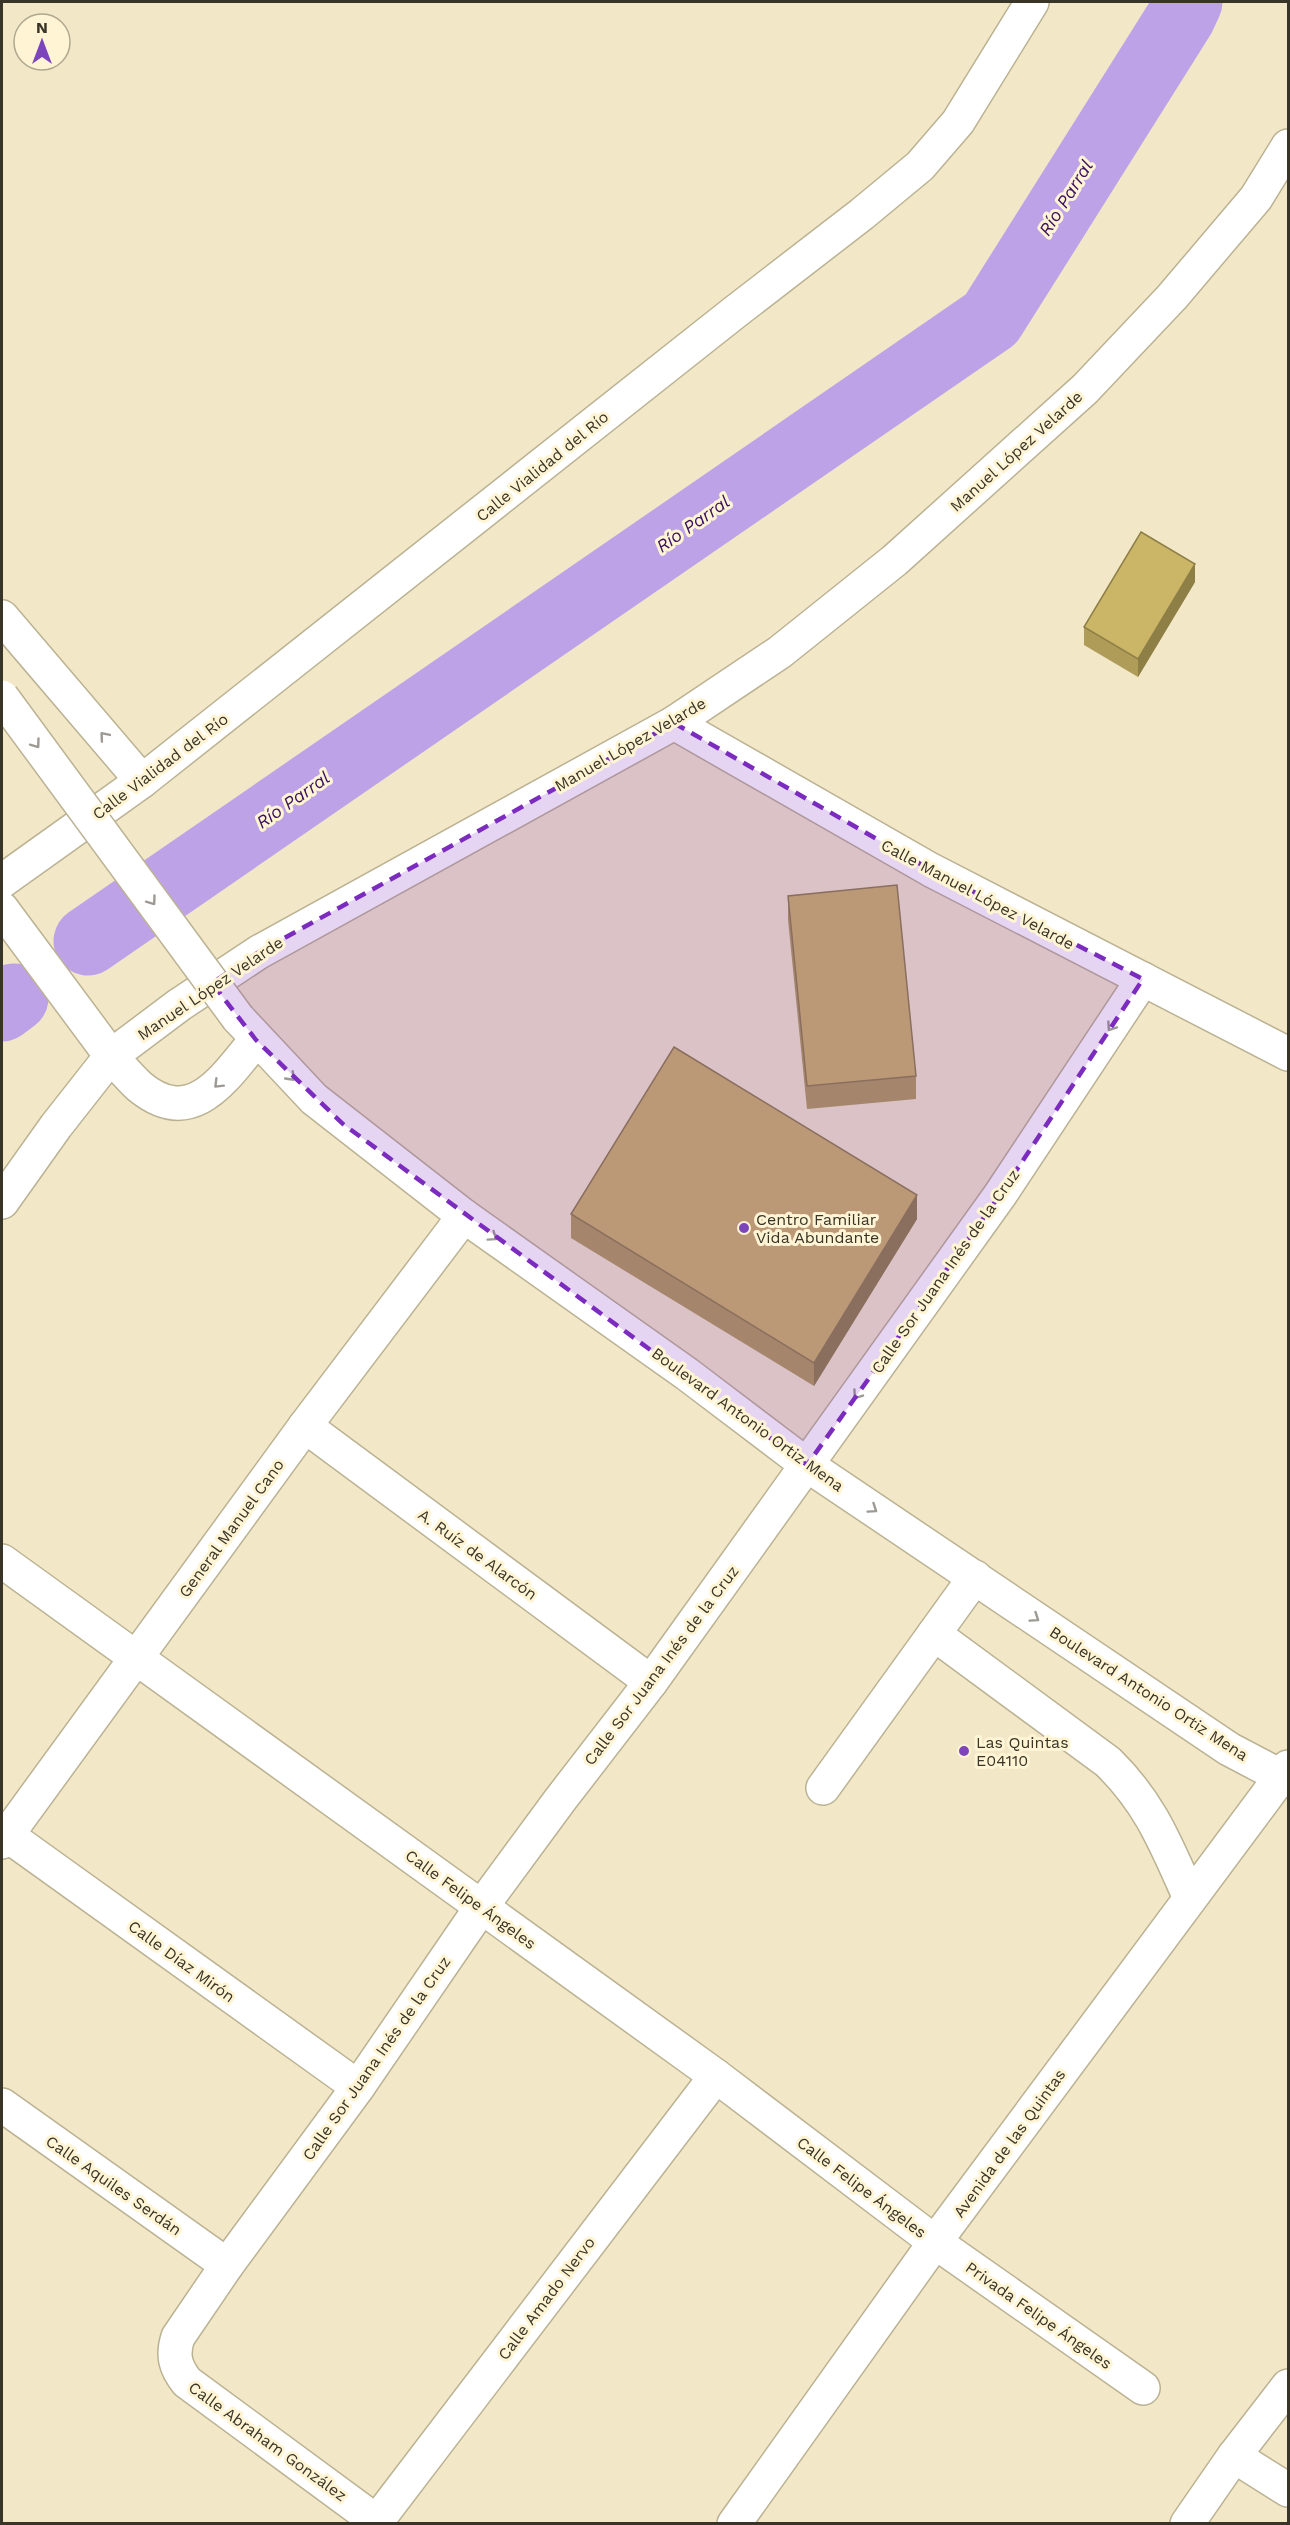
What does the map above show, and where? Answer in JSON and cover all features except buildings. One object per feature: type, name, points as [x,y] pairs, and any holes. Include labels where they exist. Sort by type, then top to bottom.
[{"type":"street","name":"Calle Vialidad del Río","points":[[2,881],[142,781],[920,166],[958,122],[1023,7]]},
{"type":"street","name":"Manuel López Velarde","points":[[2,1202],[56,1126],[111,1056],[179,1005],[259,952],[674,723],[780,652],[895,560],[1085,389],[1172,297],[1256,198],[1288,146]]},
{"type":"street","points":[[2,616],[142,781]]},
{"type":"street","name":"Boulevard Antonio Ortiz Mena","points":[[2,697],[247,1029],[314,1099],[464,1216],[687,1374],[807,1465],[1229,1749],[1286,1775]]},
{"type":"street","name":"Calle Manuel López Velarde","points":[[674,723],[931,870],[1288,1054]]},
{"type":"street","points":[[2,909],[111,1056],[140,1086],[156,1097],[174,1103],[191,1102],[203,1097],[219,1084],[247,1029]]},
{"type":"street","name":"Calle Sor Juana Inés de la Cruz","points":[[174,2348],[178,2337],[227,2265],[358,2086],[482,1906],[651,1682],[1000,1195],[1143,979]]},
{"type":"street","name":"General Manuel Cano","points":[[4,1838],[305,1426],[464,1216]]},
{"type":"street","name":"A. Ruíz de Alarcón","points":[[305,1426],[651,1682]]},
{"type":"street","name":"Calle Felipe Ángeles","points":[[2,1560],[716,2076],[935,2242]]},
{"type":"street","points":[[823,1788],[975,1577]]},
{"type":"street","points":[[934,1634],[1108,1762],[1127,1780],[1146,1806],[1190,1898]]},
{"type":"street","name":"Avenida de las Quintas","points":[[734,2523],[935,2242],[1190,1898],[1286,1775]]},
{"type":"street","name":"Calle Díaz Mirón","points":[[4,1838],[358,2086]]},
{"type":"street","name":"Calle Amado Nervo","points":[[378,2522],[716,2076]]},
{"type":"street","name":"Calle Aquiles Serdán","points":[[2,2105],[227,2265]]},
{"type":"street","name":"Privada Felipe Ángeles","points":[[935,2242],[1143,2388]]},
{"type":"street","name":"Calle Abraham González","points":[[174,2348],[174,2360],[187,2382],[378,2522]]},
{"type":"street","points":[[1187,2523],[1234,2456],[1288,2386]]},
{"type":"street","points":[[1234,2456],[1288,2490]]},
{"type":"highlighted area","points":[[674,723],[931,870],[1143,979],[1000,1195],[807,1465],[343,1124],[256,1040],[212,983],[259,952]]},
{"type":"waterway","name":"Río Parral","points":[[88,941],[991,319],[1181,17],[1188,2]]},
{"type":"waterway","name":"Río Parral","points":[[2,1007],[14,998]]},
{"type":"place","name":"Centro Familiar Vida Abundante","points":[[744,1228]]},
{"type":"place","name":"Las Quintas E04110","points":[[964,1751]]}]
